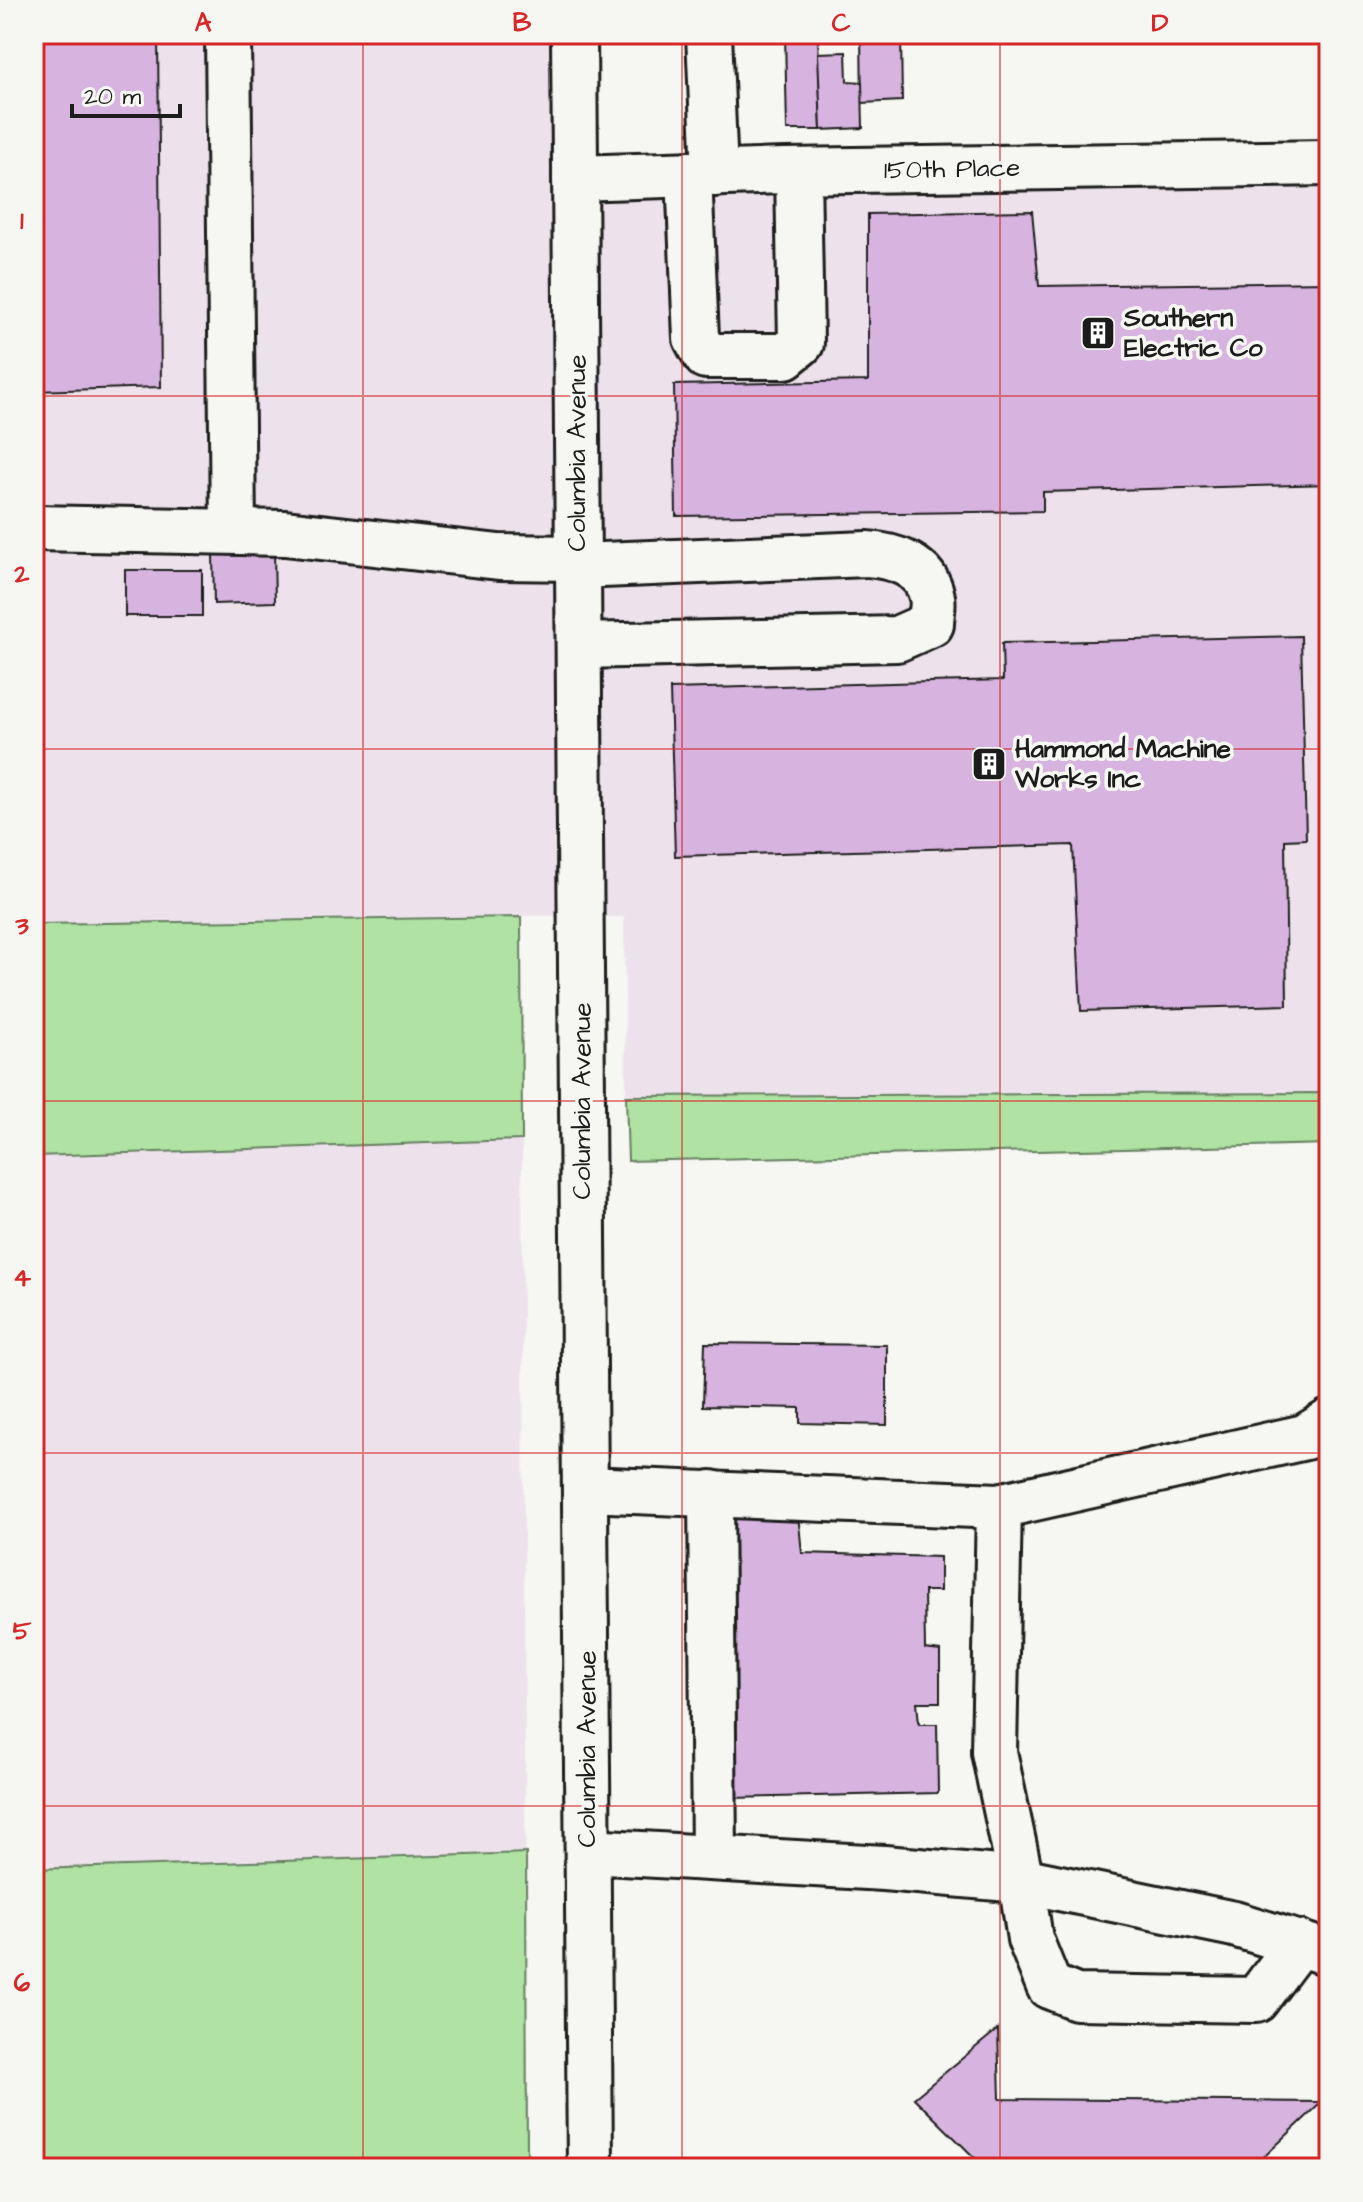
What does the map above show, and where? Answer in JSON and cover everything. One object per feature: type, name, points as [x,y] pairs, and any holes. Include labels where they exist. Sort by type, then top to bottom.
[{"type":"street","points":[[228,34],[233,531]]},
{"type":"street","name":"Columbia Avenue","points":[[574,34],[590,2168]]},
{"type":"street","points":[[709,34],[696,338],[706,356],[785,356],[801,343],[798,171]]},
{"type":"street","name":"150th Place","points":[[575,178],[798,171],[1329,163]]},
{"type":"street","points":[[34,528],[285,533],[499,557],[578,562],[867,554],[891,556],[912,566],[925,578],[933,599],[931,624],[897,639],[579,646]]},
{"type":"street","points":[[585,1489],[999,1506],[1321,1436]]},
{"type":"street","points":[[711,1493],[714,1858]]},
{"type":"street","points":[[999,1506],[994,1752],[1030,1939],[1049,1986],[1076,1997],[1256,2000],[1314,1948]]},
{"type":"street","points":[[588,1851],[884,1868],[1021,1880],[1234,1924],[1314,1948]]},
{"type":"shaded area","points":[[34,34],[574,34],[575,177],[1329,163],[1329,1093],[626,1096],[624,917],[581,915],[34,924]]},
{"type":"shaded area","points":[[522,1140],[527,2168],[34,2168],[34,1156]]},
{"type":"green space","points":[[521,917],[522,1140],[34,1156],[34,924]]},
{"type":"green space","points":[[1329,1093],[1329,1144],[628,1161],[626,1096]]},
{"type":"green space","points":[[526,1853],[527,2168],[34,2168],[34,1869]]},
{"type":"building","points":[[34,34],[158,34],[161,387],[34,391]]},
{"type":"building","points":[[785,34],[818,34],[821,130],[787,130]]},
{"type":"building","points":[[861,34],[901,34],[902,101],[862,103]]},
{"type":"building","points":[[904,34],[941,34],[941,37],[904,38]]},
{"type":"building","points":[[846,52],[847,81],[862,82],[863,128],[821,130],[818,53]]},
{"type":"building","name":"Southern Electric Co","points":[[1032,211],[1039,286],[1329,282],[1329,484],[1043,492],[1043,511],[676,516],[674,385],[868,381],[868,214]]},
{"type":"building","points":[[274,552],[275,602],[214,604],[213,554]]},
{"type":"building","points":[[125,570],[202,570],[202,616],[125,616]]},
{"type":"building","name":"Hammond Machine Works Inc","points":[[1301,636],[1306,839],[1285,840],[1287,1005],[1081,1011],[1073,845],[675,856],[670,689],[1003,680],[1002,643]]},
{"type":"building","points":[[705,1343],[887,1345],[887,1425],[800,1423],[800,1408],[703,1406]]},
{"type":"building","points":[[798,1514],[802,1553],[940,1557],[940,1591],[924,1591],[925,1649],[940,1651],[940,1702],[917,1702],[919,1724],[937,1724],[938,1793],[732,1798],[731,1516]]},
{"type":"building","points":[[998,2029],[1000,2099],[1322,2102],[1252,2168],[985,2168],[914,2098]]},
{"type":"place","name":"Southern Electric Co","points":[[1098,333]]},
{"type":"place","name":"Hammond Machine Works Inc","points":[[989,764]]}]
